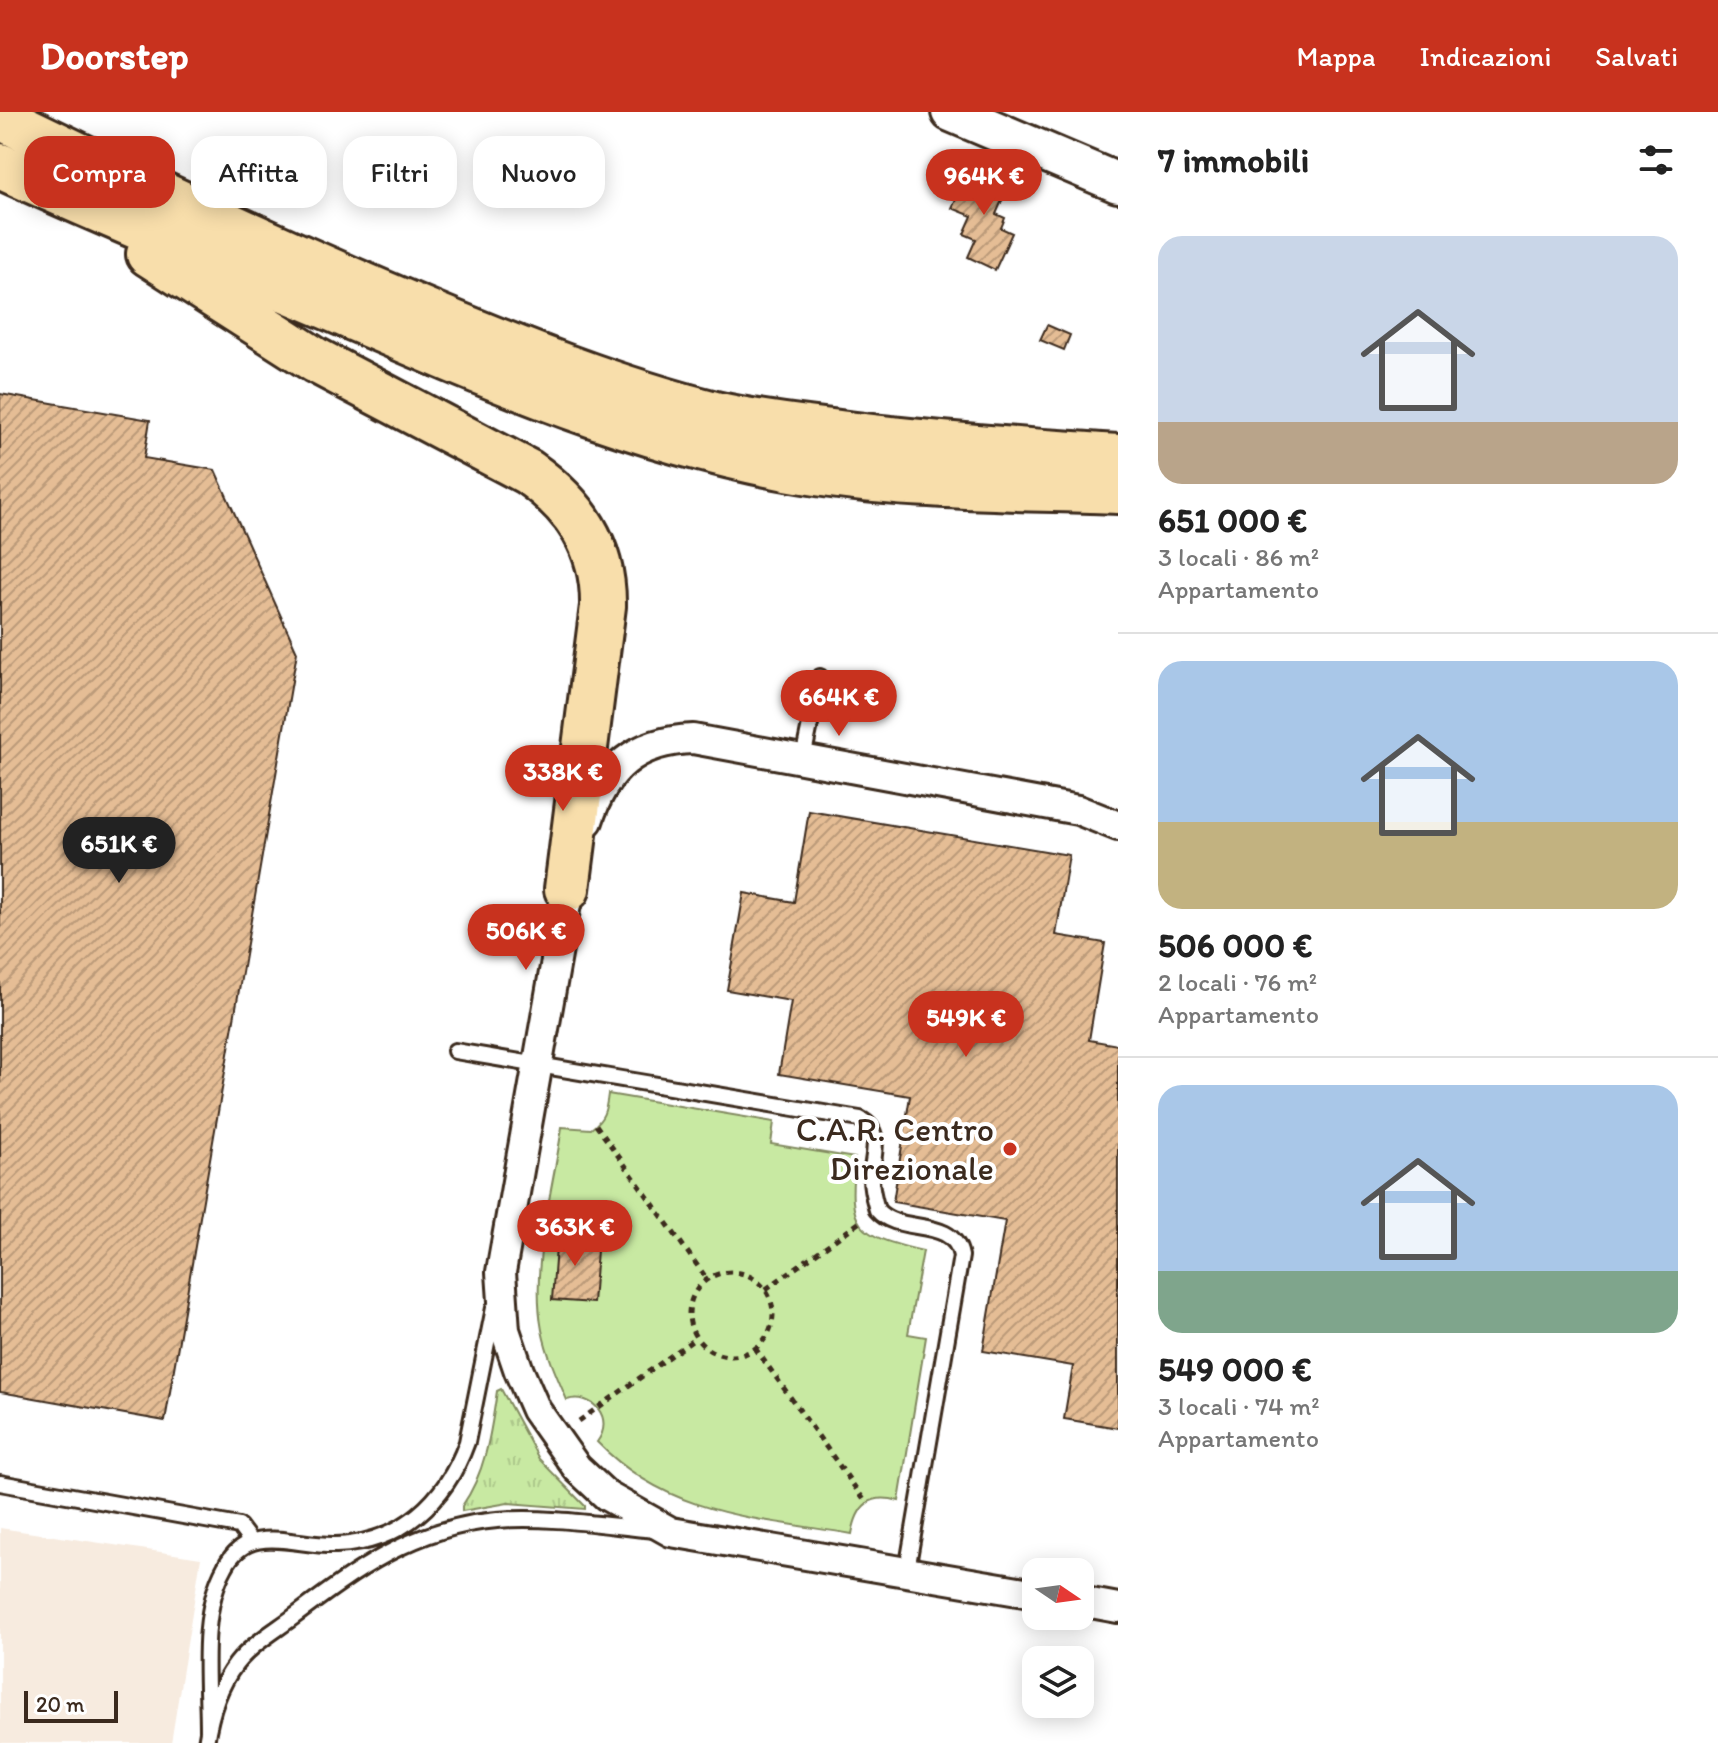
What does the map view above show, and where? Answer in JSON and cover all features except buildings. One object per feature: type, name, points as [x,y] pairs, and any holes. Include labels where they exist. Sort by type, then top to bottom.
[{"type":"highway","points":[[0,117],[268,244],[574,372],[647,396],[772,425],[924,444],[1118,457]]},
{"type":"highway","points":[[0,166],[24,177]]},
{"type":"highway","points":[[77,208],[315,360],[528,472],[548,486],[574,512],[597,556],[603,596],[567,889]]},
{"type":"highway","points":[[95,208],[565,407],[644,433],[786,468],[877,480],[1118,491]]},
{"type":"street","points":[[951,112],[1118,183]]},
{"type":"street","points":[[1022,1591],[671,1532],[607,1496],[577,1468],[536,1410],[510,1344],[502,1306],[501,1272],[567,889],[599,792],[616,768],[633,755],[673,740],[693,739],[1078,810],[1118,826]]},
{"type":"street","points":[[1078,810],[1118,809]]},
{"type":"street","points":[[1094,1604],[1118,1608]]},
{"type":"lane","points":[[803,758],[820,677]]},
{"type":"lane","points":[[455,1051],[864,1121],[871,1128],[875,1141],[871,1185],[877,1210],[890,1220],[948,1234],[957,1243],[961,1256],[907,1570]]},
{"type":"lane","points":[[207,1737],[207,1645],[212,1605],[224,1567],[234,1554],[259,1539],[319,1545],[352,1544],[381,1535],[422,1513],[437,1498],[460,1462],[467,1442],[501,1272]]},
{"type":"lane","points":[[0,1483],[239,1526],[251,1542]]},
{"type":"lane","points":[[207,1737],[225,1682],[250,1650],[357,1569],[389,1551],[457,1527],[496,1520],[545,1519],[671,1532]]},
{"type":"path","points":[[596,1125],[707,1279]]},
{"type":"path","points":[[766,1289],[877,1210]]},
{"type":"path","points":[[730,1271],[744,1273],[766,1289],[773,1314],[765,1339],[755,1348],[743,1354],[717,1354],[705,1348],[696,1338],[690,1327],[690,1301],[696,1289],[707,1279],[730,1271]]},
{"type":"path","points":[[578,1421],[696,1338]]},
{"type":"path","points":[[755,1348],[867,1504]]},
{"type":"shaded area","points":[[0,1528],[201,1558],[171,1743],[0,1743]]},
{"type":"green space","points":[[608,1094],[774,1122],[771,1144],[855,1158],[853,1200],[861,1225],[883,1240],[923,1251],[908,1334],[926,1337],[899,1501],[880,1499],[866,1504],[857,1515],[852,1534],[716,1510],[654,1485],[625,1467],[597,1442],[604,1425],[602,1416],[593,1404],[585,1400],[567,1400],[549,1357],[542,1330],[539,1280],[544,1228],[562,1127],[591,1129],[604,1114]]},
{"type":"green space","points":[[501,1389],[539,1459],[585,1509],[508,1503],[462,1511],[482,1465],[497,1391]]},
{"type":"place","name":"C.A.R. Centro Direzionale","points":[[1010,1149]]}]
